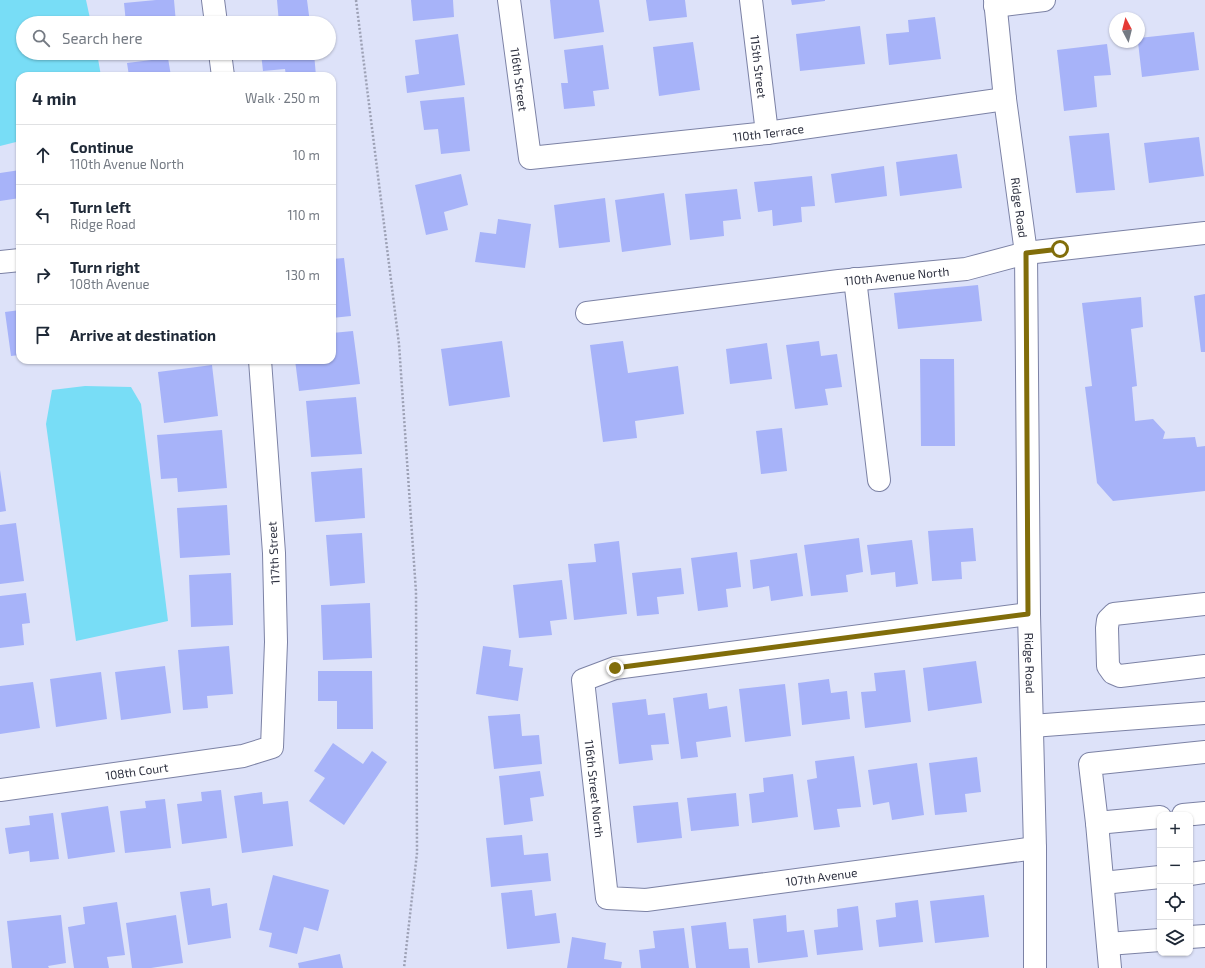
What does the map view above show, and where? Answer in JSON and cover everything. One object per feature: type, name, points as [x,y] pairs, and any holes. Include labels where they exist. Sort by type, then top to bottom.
[{"type":"street","points":[[213,0],[215,16]]},
{"type":"street","name":"116th Street","points":[[509,0],[530,158]]},
{"type":"street","name":"115th Street","points":[[751,0],[767,133]]},
{"type":"street","points":[[995,3],[1044,0]]},
{"type":"street","name":"Ridge Road","points":[[995,3],[1005,99],[1026,253],[1028,614],[1035,848],[1035,968]]},
{"type":"street","points":[[221,60],[222,72]]},
{"type":"street","name":"110th Terrace","points":[[530,158],[767,133],[1005,99]]},
{"type":"street","name":"110th Avenue North","points":[[587,313],[855,279],[966,269],[1026,253],[1205,233]]},
{"type":"street","points":[[0,262],[16,260]]},
{"type":"street","points":[[855,279],[879,480]]},
{"type":"street","name":"117th Street","points":[[260,364],[274,553],[276,642],[272,747]]},
{"type":"street","points":[[1205,604],[1114,614],[1108,620],[1107,628],[1108,666],[1113,673],[1120,676],[1205,666]]},
{"type":"street","name":"116th Street North","points":[[607,898],[583,680],[615,668],[1028,614]]},
{"type":"street","points":[[1032,726],[1205,713]]},
{"type":"street","name":"108th Court","points":[[0,790],[243,756],[272,747]]},
{"type":"street","points":[[1110,968],[1097,823],[1090,764],[1205,752]]},
{"type":"street","points":[[1193,814],[1205,813]]},
{"type":"street","points":[[1097,823],[1157,817]]},
{"type":"street","name":"107th Avenue","points":[[607,898],[646,900],[1035,848]]},
{"type":"street","points":[[1193,874],[1205,872]]},
{"type":"street","points":[[1102,883],[1157,877]]},
{"type":"street","points":[[1193,937],[1205,936]]},
{"type":"street","points":[[1108,944],[1157,940]]},
{"type":"path","points":[[356,0],[400,344],[416,592],[417,853],[404,968]]},
{"type":"water","points":[[0,0],[86,0],[89,16],[16,16],[16,60],[98,60],[100,72],[16,72],[16,142],[0,146]]},
{"type":"water","points":[[85,386],[131,387],[141,404],[168,621],[76,641],[46,424],[52,390]]},
{"type":"building","points":[[174,0],[175,16],[125,16],[124,3]]},
{"type":"building","points":[[277,0],[307,0],[309,16],[278,16]]},
{"type":"building","points":[[411,0],[453,0],[454,17],[413,21]]},
{"type":"building","points":[[550,0],[599,0],[604,32],[554,39]]},
{"type":"building","points":[[646,0],[685,0],[687,17],[649,21]]},
{"type":"building","points":[[791,0],[825,0],[825,1],[792,5]]},
{"type":"building","points":[[935,17],[941,59],[889,65],[886,34],[909,32],[908,20]]},
{"type":"building","points":[[860,26],[865,64],[800,71],[796,34]]},
{"type":"building","points":[[1194,32],[1199,70],[1142,77],[1139,48],[1145,48],[1145,37]]},
{"type":"building","points":[[458,34],[465,85],[407,93],[405,76],[419,74],[415,40]]},
{"type":"building","points":[[693,42],[700,90],[659,96],[653,47]]},
{"type":"building","points":[[1107,44],[1111,75],[1094,76],[1097,107],[1064,111],[1057,50]]},
{"type":"building","points":[[603,45],[609,89],[593,91],[595,106],[564,109],[561,83],[568,83],[564,50]]},
{"type":"building","points":[[152,60],[168,60],[170,72],[128,72],[127,63]]},
{"type":"building","points":[[262,60],[315,60],[316,72],[285,72],[285,69],[263,71]]},
{"type":"building","points":[[464,97],[470,151],[441,154],[438,129],[424,130],[420,101]]},
{"type":"building","points":[[1109,133],[1115,190],[1076,193],[1069,136]]},
{"type":"building","points":[[1199,137],[1204,176],[1149,183],[1144,143]]},
{"type":"building","points":[[957,154],[962,188],[900,196],[896,162]]},
{"type":"building","points":[[884,166],[887,196],[835,203],[831,174]]},
{"type":"building","points":[[16,171],[16,199],[0,201],[0,173]]},
{"type":"building","points":[[461,174],[468,205],[444,212],[448,230],[426,235],[415,185]]},
{"type":"building","points":[[812,176],[815,206],[801,207],[802,222],[773,226],[772,210],[758,212],[754,182]]},
{"type":"building","points":[[737,189],[741,219],[723,221],[724,236],[690,240],[685,194]]},
{"type":"building","points":[[664,193],[671,245],[622,252],[615,200]]},
{"type":"building","points":[[605,198],[610,242],[559,248],[554,205]]},
{"type":"building","points":[[498,219],[531,224],[525,268],[475,262],[480,232],[496,234]]},
{"type":"building","points":[[344,258],[351,316],[336,318],[336,259]]},
{"type":"building","points":[[978,285],[982,321],[898,329],[894,293]]},
{"type":"building","points":[[1205,294],[1205,352],[1201,352],[1194,296]]},
{"type":"building","points":[[1141,297],[1143,327],[1131,329],[1137,386],[1132,387],[1135,421],[1153,419],[1165,432],[1163,439],[1195,437],[1197,447],[1205,446],[1205,491],[1113,501],[1097,483],[1085,387],[1092,386],[1082,303]]},
{"type":"building","points":[[16,311],[16,355],[11,356],[5,312]]},
{"type":"building","points":[[353,331],[360,384],[299,391],[296,364],[336,364],[336,333]]},
{"type":"building","points":[[502,341],[510,397],[449,406],[441,349]]},
{"type":"building","points":[[623,341],[628,373],[678,366],[684,414],[635,421],[637,438],[603,442],[590,345]]},
{"type":"building","points":[[819,341],[821,356],[837,354],[842,387],[825,389],[828,405],[795,409],[786,345]]},
{"type":"building","points":[[767,343],[772,379],[730,384],[726,349]]},
{"type":"building","points":[[920,359],[954,359],[955,446],[921,446]]},
{"type":"building","points":[[212,365],[218,416],[164,423],[158,372]]},
{"type":"building","points":[[356,397],[362,454],[311,457],[306,401]]},
{"type":"building","points":[[782,428],[787,471],[761,474],[756,431]]},
{"type":"building","points":[[222,430],[227,488],[178,492],[177,478],[161,479],[157,435]]},
{"type":"building","points":[[362,468],[365,518],[315,522],[311,472]]},
{"type":"building","points":[[0,470],[6,511],[0,512]]},
{"type":"building","points":[[227,505],[230,555],[180,558],[177,508]]},
{"type":"building","points":[[16,523],[24,581],[0,584],[0,525]]},
{"type":"building","points":[[973,528],[976,561],[961,562],[962,579],[932,581],[928,531]]},
{"type":"building","points":[[362,533],[365,583],[330,586],[326,535]]},
{"type":"building","points":[[859,538],[863,572],[846,575],[848,592],[811,596],[804,545]]},
{"type":"building","points":[[912,540],[918,584],[896,587],[895,572],[871,575],[867,545]]},
{"type":"building","points":[[619,541],[627,614],[574,620],[568,564],[596,562],[594,544]]},
{"type":"building","points":[[737,552],[741,587],[726,589],[728,607],[698,611],[691,558]]},
{"type":"building","points":[[797,553],[803,596],[771,601],[769,586],[753,589],[750,560]]},
{"type":"building","points":[[681,568],[684,594],[657,597],[659,614],[637,616],[632,573]]},
{"type":"building","points":[[231,573],[233,625],[191,627],[189,575]]},
{"type":"building","points":[[562,580],[567,619],[550,621],[552,635],[519,638],[513,585]]},
{"type":"building","points":[[26,593],[30,623],[22,624],[24,645],[0,648],[0,596]]},
{"type":"building","points":[[370,603],[372,658],[323,660],[321,605]]},
{"type":"building","points":[[229,646],[233,694],[207,696],[208,708],[183,710],[178,650]]},
{"type":"building","points":[[483,646],[511,650],[509,666],[523,668],[518,701],[476,694]]},
{"type":"building","points":[[976,661],[982,703],[928,711],[923,668]]},
{"type":"building","points":[[165,666],[171,713],[121,720],[115,672]]},
{"type":"building","points":[[905,670],[911,722],[865,728],[861,692],[876,691],[874,673]]},
{"type":"building","points":[[318,671],[372,671],[373,729],[337,729],[337,701],[318,701]]},
{"type":"building","points":[[101,672],[107,719],[56,727],[50,679]]},
{"type":"building","points":[[829,679],[831,693],[847,691],[850,719],[802,725],[798,683]]},
{"type":"building","points":[[33,682],[40,728],[0,734],[0,686]]},
{"type":"building","points":[[785,684],[791,736],[745,742],[739,689]]},
{"type":"building","points":[[707,693],[709,709],[727,706],[731,737],[696,742],[698,757],[681,759],[673,698]]},
{"type":"building","points":[[646,699],[648,715],[665,713],[669,744],[651,745],[653,760],[619,764],[612,703]]},
{"type":"building","points":[[520,714],[522,736],[539,735],[542,764],[494,769],[488,716]]},
{"type":"building","points":[[333,743],[363,764],[372,751],[387,762],[344,825],[309,801],[325,778],[314,771]]},
{"type":"building","points":[[854,756],[861,807],[837,809],[840,827],[814,830],[807,780],[817,778],[815,761]]},
{"type":"building","points":[[977,757],[981,792],[965,794],[967,812],[935,815],[929,763]]},
{"type":"building","points":[[917,763],[924,815],[892,820],[889,802],[873,805],[868,770]]},
{"type":"building","points":[[540,771],[544,796],[530,798],[533,821],[504,825],[499,776]]},
{"type":"building","points":[[793,774],[798,817],[752,823],[749,794],[764,792],[763,778]]},
{"type":"building","points":[[221,790],[227,838],[182,844],[177,804],[202,801],[201,792]]},
{"type":"building","points":[[262,792],[263,804],[288,801],[293,846],[242,853],[234,796]]},
{"type":"building","points":[[736,793],[739,826],[691,831],[687,798]]},
{"type":"building","points":[[165,799],[171,848],[125,853],[120,811],[146,808],[145,801]]},
{"type":"building","points":[[678,802],[682,838],[637,843],[633,806]]},
{"type":"building","points":[[108,806],[115,852],[68,859],[61,813]]},
{"type":"building","points":[[53,813],[59,859],[30,862],[29,851],[9,854],[5,828],[30,825],[29,816]]},
{"type":"building","points":[[522,835],[524,855],[548,853],[551,881],[491,887],[486,838]]},
{"type":"building","points":[[273,875],[329,890],[318,931],[304,927],[297,954],[269,947],[272,933],[259,930]]},
{"type":"building","points":[[210,888],[212,906],[227,903],[231,938],[188,945],[180,892]]},
{"type":"building","points":[[532,890],[535,916],[556,913],[560,943],[507,949],[501,893]]},
{"type":"building","points":[[984,895],[989,937],[935,943],[930,901]]},
{"type":"building","points":[[918,900],[923,942],[879,947],[876,920],[896,917],[895,903]]},
{"type":"building","points":[[117,902],[125,955],[107,957],[109,968],[74,968],[68,927],[85,924],[83,907]]},
{"type":"building","points":[[858,906],[863,950],[817,955],[814,930],[838,927],[837,909]]},
{"type":"building","points":[[61,915],[66,963],[48,966],[49,968],[12,968],[7,921]]},
{"type":"building","points":[[176,915],[183,963],[151,968],[132,968],[126,923]]},
{"type":"building","points":[[786,915],[787,932],[804,930],[808,957],[758,963],[753,919]]},
{"type":"building","points":[[726,922],[729,949],[748,948],[750,968],[696,968],[691,926]]},
{"type":"building","points":[[684,928],[689,968],[641,968],[639,950],[655,948],[653,931]]},
{"type":"building","points":[[572,937],[606,943],[604,959],[622,962],[621,968],[567,968]]},
{"type":"building","points":[[340,954],[343,968],[299,968],[298,963]]},
{"type":"route","points":[[615,668],[1028,614],[1026,253],[1060,249]]}]
